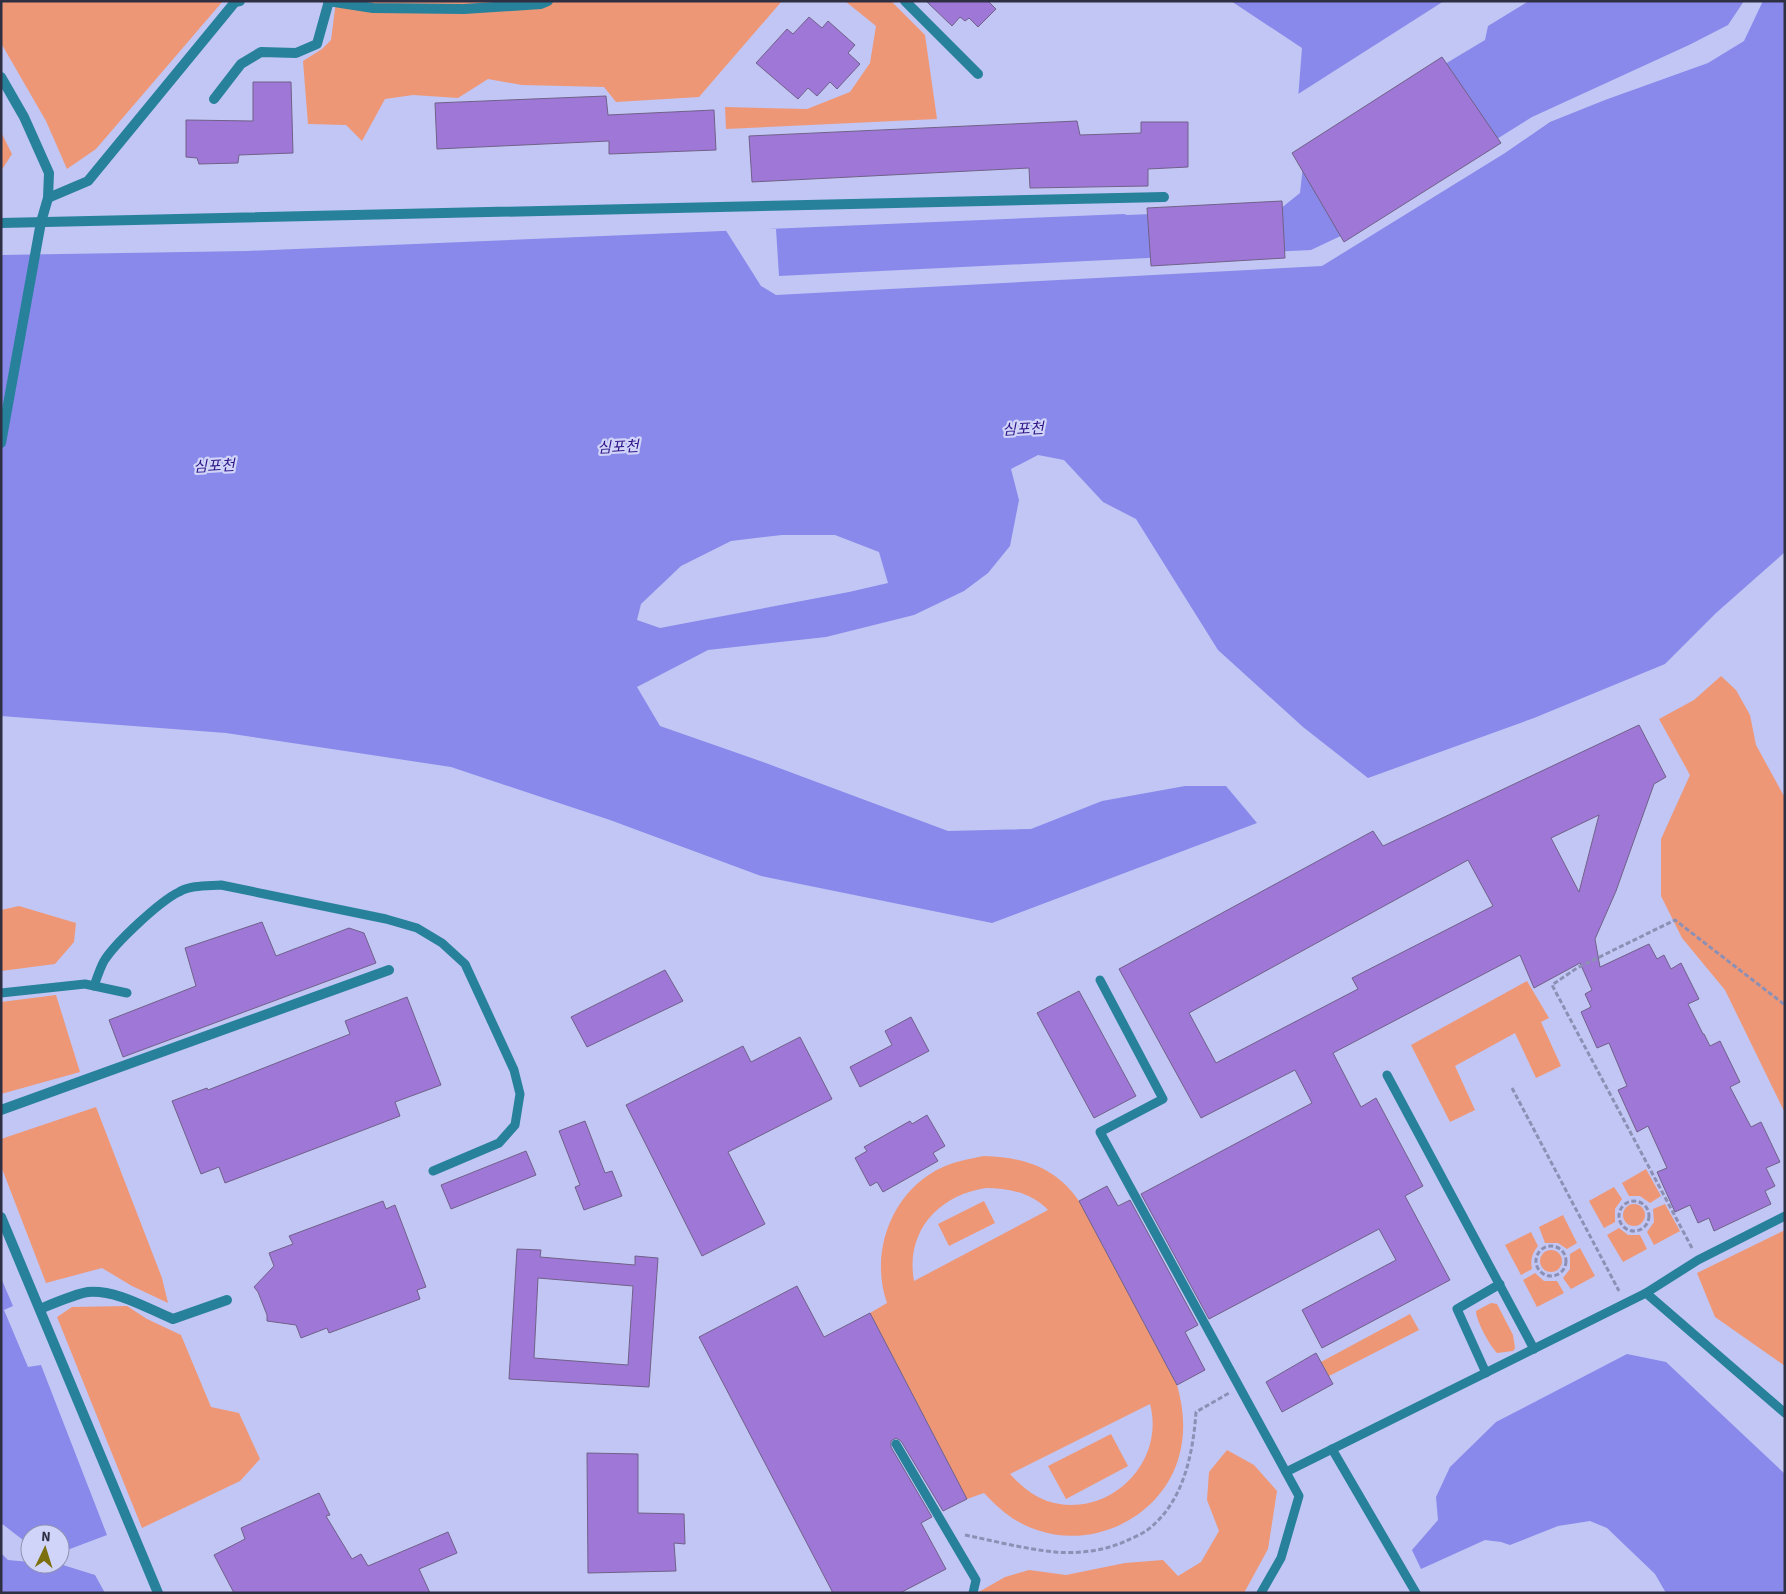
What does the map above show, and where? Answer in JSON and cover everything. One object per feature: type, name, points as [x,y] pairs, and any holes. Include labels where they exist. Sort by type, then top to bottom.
[{"type":"street","points":[[48,198],[88,181],[235,2],[240,1]]},
{"type":"street","points":[[214,99],[241,64],[261,52],[296,53],[317,44],[329,1],[373,8],[464,9],[541,4],[548,1]]},
{"type":"street","points":[[905,1],[978,74]]},
{"type":"street","points":[[1,77],[24,117],[49,172],[48,198],[41,222],[1,443]]},
{"type":"street","points":[[1,223],[1164,197]]},
{"type":"street","points":[[1,1110],[389,970]]},
{"type":"street","points":[[1,1217],[158,1593]]},
{"type":"street","points":[[40,1309],[87,1292],[132,1300],[173,1319],[227,1300]]},
{"type":"lane","points":[[94,986],[104,962],[113,948],[158,906],[179,891],[198,886],[221,885],[386,919],[417,928],[442,943],[465,964],[514,1070],[520,1094],[515,1124],[499,1143],[433,1171]]},
{"type":"lane","points":[[1100,980],[1163,1099],[1100,1132],[1299,1496],[1280,1558],[1261,1593]]},
{"type":"lane","points":[[1,993],[85,984],[127,992]]},
{"type":"lane","points":[[1386,1075],[1534,1349]]},
{"type":"lane","points":[[1286,1472],[1646,1293],[1698,1260],[1785,1216]]},
{"type":"lane","points":[[1486,1373],[1458,1309],[1500,1284]]},
{"type":"lane","points":[[1646,1293],[1785,1413]]},
{"type":"lane","points":[[896,1444],[976,1580],[973,1593]]},
{"type":"lane","points":[[1332,1449],[1416,1593]]},
{"type":"path","points":[[1698,1260],[1552,985],[1577,968],[1675,920],[1785,1005]]},
{"type":"path","points":[[1512,1088],[1620,1294]]},
{"type":"path","points":[[1633,1200],[1646,1206],[1650,1216],[1644,1228],[1633,1231],[1624,1227],[1619,1218],[1620,1211],[1624,1205],[1633,1200]]},
{"type":"path","points":[[1551,1246],[1561,1250],[1565,1256],[1566,1263],[1561,1272],[1556,1276],[1548,1276],[1539,1271],[1536,1262],[1539,1252],[1551,1246]]},
{"type":"path","points":[[947,1531],[1055,1552],[1086,1552],[1115,1546],[1145,1532],[1160,1520],[1176,1496],[1187,1469],[1194,1438],[1196,1412],[1240,1386]]},
{"type":"shaded area","points":[[1,1],[223,1],[96,149],[67,169],[46,121],[1,43]]},
{"type":"shaded area","points":[[336,1],[782,1],[699,97],[616,102],[604,87],[522,85],[488,79],[458,98],[413,95],[385,99],[362,141],[346,125],[308,124],[303,61],[322,49],[331,40]]},
{"type":"shaded area","points":[[845,1],[891,1],[925,35],[937,119],[726,129],[725,107],[807,109],[850,92],[870,63],[876,26]]},
{"type":"shaded area","points":[[1,132],[12,154],[1,171]]},
{"type":"shaded area","points":[[1721,676],[1736,690],[1750,715],[1756,745],[1785,798],[1785,1113],[1725,990],[1682,938],[1661,896],[1661,839],[1690,775],[1659,719],[1694,700]]},
{"type":"shaded area","points":[[19,906],[76,923],[74,942],[55,964],[1,971],[1,910]]},
{"type":"shaded area","points":[[1527,981],[1549,1018],[1541,1022],[1561,1066],[1536,1078],[1515,1033],[1455,1066],[1475,1110],[1450,1122],[1411,1045]]},
{"type":"shaded area","points":[[56,995],[80,1072],[1,1094],[1,1002]]},
{"type":"shaded area","points":[[96,1107],[162,1278],[168,1303],[132,1286],[102,1268],[46,1283],[1,1166],[1,1139]]},
{"type":"shaded area","points":[[984,1156],[1012,1159],[1037,1166],[1049,1172],[1070,1189],[1079,1201],[1177,1385],[1183,1413],[1183,1432],[1181,1451],[1169,1480],[1156,1498],[1141,1512],[1122,1524],[1102,1532],[1081,1536],[1059,1535],[1037,1530],[1022,1524],[1008,1515],[984,1493],[967,1499],[870,1313],[887,1303],[882,1283],[881,1263],[883,1244],[889,1225],[898,1207],[910,1191],[925,1177],[948,1165]],"holes":[[[986,1188],[1012,1190],[1035,1199],[1048,1210],[914,1281],[913,1263],[915,1246],[920,1231],[929,1218],[940,1207],[954,1198]],[[1150,1404],[1153,1426],[1149,1447],[1140,1466],[1127,1482],[1110,1495],[1091,1503],[1069,1505],[1047,1501],[1027,1490],[1010,1474]]]},
{"type":"shaded area","points":[[1646,1169],[1661,1196],[1650,1203],[1640,1196],[1629,1196],[1622,1183]]},
{"type":"shaded area","points":[[1614,1187],[1622,1199],[1615,1209],[1615,1222],[1604,1228],[1589,1201]]},
{"type":"shaded area","points":[[984,1201],[995,1223],[949,1246],[938,1224]]},
{"type":"shaded area","points":[[1634,1204],[1642,1207],[1645,1215],[1642,1223],[1634,1226],[1626,1223],[1623,1215],[1626,1207]]},
{"type":"shaded area","points":[[1665,1204],[1680,1231],[1654,1245],[1647,1232],[1654,1222],[1653,1209]]},
{"type":"shaded area","points":[[1563,1215],[1577,1243],[1567,1249],[1558,1243],[1545,1243],[1539,1227]]},
{"type":"shaded area","points":[[1619,1228],[1628,1235],[1640,1235],[1647,1249],[1623,1262],[1607,1235]]},
{"type":"shaded area","points":[[1785,1230],[1785,1366],[1715,1317],[1697,1273]]},
{"type":"shaded area","points":[[1531,1232],[1538,1246],[1532,1257],[1532,1269],[1521,1275],[1505,1245]]},
{"type":"shaded area","points":[[1580,1248],[1595,1276],[1571,1289],[1563,1278],[1570,1269],[1570,1254]]},
{"type":"shaded area","points":[[1551,1250],[1559,1253],[1562,1261],[1559,1269],[1551,1272],[1543,1269],[1540,1261],[1543,1253]]},
{"type":"shaded area","points":[[1535,1273],[1544,1281],[1557,1281],[1564,1293],[1537,1307],[1523,1280]]},
{"type":"shaded area","points":[[1491,1303],[1497,1304],[1513,1335],[1515,1348],[1513,1351],[1497,1353],[1481,1327],[1476,1311]]},
{"type":"shaded area","points":[[127,1306],[147,1319],[181,1335],[211,1407],[239,1413],[260,1459],[240,1481],[142,1528],[57,1317],[72,1307]]},
{"type":"shaded area","points":[[1410,1314],[1419,1330],[1329,1376],[1321,1362]]},
{"type":"shaded area","points":[[1111,1434],[1128,1466],[1066,1499],[1048,1466]]},
{"type":"shaded area","points":[[1227,1450],[1254,1465],[1277,1491],[1268,1549],[1244,1593],[977,1593],[1005,1577],[1029,1570],[1066,1575],[1125,1563],[1163,1560],[1178,1576],[1201,1562],[1219,1531],[1207,1500],[1209,1472]]},
{"type":"water","name":"심포천","points":[[1231,1],[1785,1],[1785,552],[1716,613],[1665,664],[1534,718],[1368,778],[1303,727],[1218,650],[1136,519],[1103,502],[1064,460],[1038,455],[1011,469],[1019,500],[1010,546],[988,573],[964,591],[914,615],[826,637],[708,650],[637,687],[660,726],[948,831],[1031,829],[1102,801],[1185,786],[1226,786],[1257,823],[992,923],[761,876],[610,820],[451,767],[226,733],[1,716],[1,255],[247,251],[1280,209],[1300,193],[1297,112],[1302,48]],"holes":[[[782,535],[835,535],[879,552],[888,583],[660,628],[637,620],[641,604],[681,566],[731,541]]]},
{"type":"water","points":[[1,1278],[13,1306],[4,1310],[28,1367],[41,1365],[107,1535],[70,1549],[70,1524],[20,1524],[20,1538],[1,1523]]},
{"type":"water","points":[[1627,1354],[1666,1362],[1785,1474],[1785,1593],[1666,1593],[1655,1574],[1607,1528],[1590,1521],[1558,1526],[1510,1545],[1485,1540],[1421,1569],[1412,1550],[1438,1520],[1436,1497],[1450,1467],[1496,1422]]},
{"type":"water","points":[[1,1553],[8,1560],[20,1561],[20,1574],[70,1574],[70,1567],[95,1575],[105,1593],[1,1593]]},
{"type":"pier","points":[[1444,1],[1529,1],[1488,26],[1485,40],[1305,148],[1300,193],[1297,189],[1295,96]]},
{"type":"pier","points":[[1744,1],[1762,1],[1762,3],[1744,41],[1708,63],[1550,122],[1505,153],[1322,266],[776,295],[761,286],[725,229],[776,229],[779,276],[1311,250],[1347,233],[1532,117],[1689,45],[1728,25]]},
{"type":"building","points":[[926,1],[988,1],[996,9],[978,27],[969,18],[965,21],[960,17],[952,26]]},
{"type":"building","points":[[809,17],[822,28],[828,21],[855,45],[848,53],[860,64],[837,89],[830,82],[817,96],[808,88],[798,99],[756,63],[787,29],[793,34]]},
{"type":"building","points":[[1442,57],[1501,143],[1344,242],[1292,153]]},
{"type":"building","points":[[253,82],[291,82],[293,153],[239,155],[238,163],[199,164],[197,158],[186,157],[186,120],[253,121]]},
{"type":"building","points":[[606,96],[608,115],[714,110],[716,150],[609,154],[609,141],[437,149],[435,103]]},
{"type":"building","points":[[1077,121],[1080,135],[1141,133],[1141,122],[1188,122],[1188,167],[1148,169],[1148,186],[1030,188],[1029,168],[752,182],[749,136]]},
{"type":"building","points":[[1282,201],[1285,258],[1151,266],[1147,208]]},
{"type":"building","points":[[1639,725],[1666,777],[1654,784],[1616,891],[1595,939],[1600,967],[1649,944],[1657,959],[1664,955],[1671,969],[1681,963],[1699,999],[1688,1004],[1710,1046],[1720,1041],[1740,1082],[1730,1087],[1751,1127],[1761,1122],[1780,1162],[1766,1168],[1775,1186],[1765,1191],[1771,1204],[1714,1231],[1709,1218],[1698,1223],[1690,1205],[1675,1212],[1657,1172],[1667,1168],[1648,1126],[1637,1132],[1618,1090],[1627,1086],[1609,1043],[1597,1048],[1581,1012],[1591,1007],[1585,994],[1592,990],[1580,963],[1534,988],[1520,955],[1333,1053],[1361,1107],[1376,1098],[1423,1186],[1405,1196],[1450,1280],[1322,1348],[1302,1310],[1396,1260],[1379,1229],[1209,1319],[1141,1194],[1312,1103],[1295,1070],[1201,1118],[1119,969],[1373,831],[1383,846]],"holes":[[[1599,815],[1579,892],[1551,838]],[[1468,860],[1493,906],[1352,978],[1358,989],[1216,1063],[1189,1013]]]},
{"type":"building","points":[[262,922],[276,956],[349,928],[364,933],[376,963],[123,1057],[109,1020],[196,986],[185,948]]},
{"type":"building","points":[[665,970],[683,1001],[587,1047],[571,1017]]},
{"type":"building","points":[[1079,991],[1136,1096],[1094,1118],[1037,1013]]},
{"type":"building","points":[[407,997],[441,1085],[395,1102],[400,1116],[225,1183],[219,1167],[201,1174],[172,1101],[207,1088],[208,1090],[350,1034],[345,1021]]},
{"type":"building","points":[[911,1017],[929,1051],[860,1087],[850,1067],[892,1045],[885,1031]]},
{"type":"building","points":[[800,1037],[832,1099],[728,1152],[765,1224],[702,1256],[626,1105],[743,1046],[751,1062]]},
{"type":"building","points":[[927,1115],[945,1146],[933,1153],[938,1161],[883,1192],[877,1182],[870,1186],[855,1158],[867,1151],[864,1147],[910,1121],[912,1124]]},
{"type":"building","points":[[585,1121],[605,1173],[612,1171],[622,1196],[584,1210],[575,1187],[580,1185],[559,1131]]},
{"type":"building","points":[[526,1151],[536,1175],[451,1209],[441,1185]]},
{"type":"building","points":[[1107,1186],[1118,1206],[1130,1200],[1198,1325],[1185,1332],[1205,1370],[1177,1385],[1079,1201]]},
{"type":"building","points":[[383,1201],[386,1209],[395,1205],[426,1287],[417,1290],[420,1299],[329,1333],[327,1328],[301,1338],[296,1325],[267,1321],[267,1315],[258,1292],[254,1287],[274,1266],[269,1253],[293,1244],[289,1236]]},
{"type":"building","points":[[517,1249],[541,1250],[540,1257],[635,1265],[635,1256],[658,1258],[649,1387],[509,1379]],"holes":[[[538,1278],[633,1286],[628,1365],[534,1358]]]},
{"type":"building","points":[[797,1286],[824,1337],[870,1313],[967,1499],[943,1511],[901,1441],[896,1438],[891,1441],[891,1447],[932,1517],[921,1523],[946,1569],[900,1593],[833,1593],[699,1337]]},
{"type":"building","points":[[1316,1353],[1333,1384],[1282,1412],[1266,1382]]},
{"type":"building","points":[[587,1453],[638,1454],[638,1513],[684,1514],[685,1544],[674,1543],[676,1571],[588,1573]]},
{"type":"building","points":[[319,1493],[330,1515],[326,1516],[352,1559],[361,1554],[368,1566],[448,1532],[457,1553],[419,1569],[430,1593],[234,1593],[214,1555],[245,1539],[241,1528]]}]
